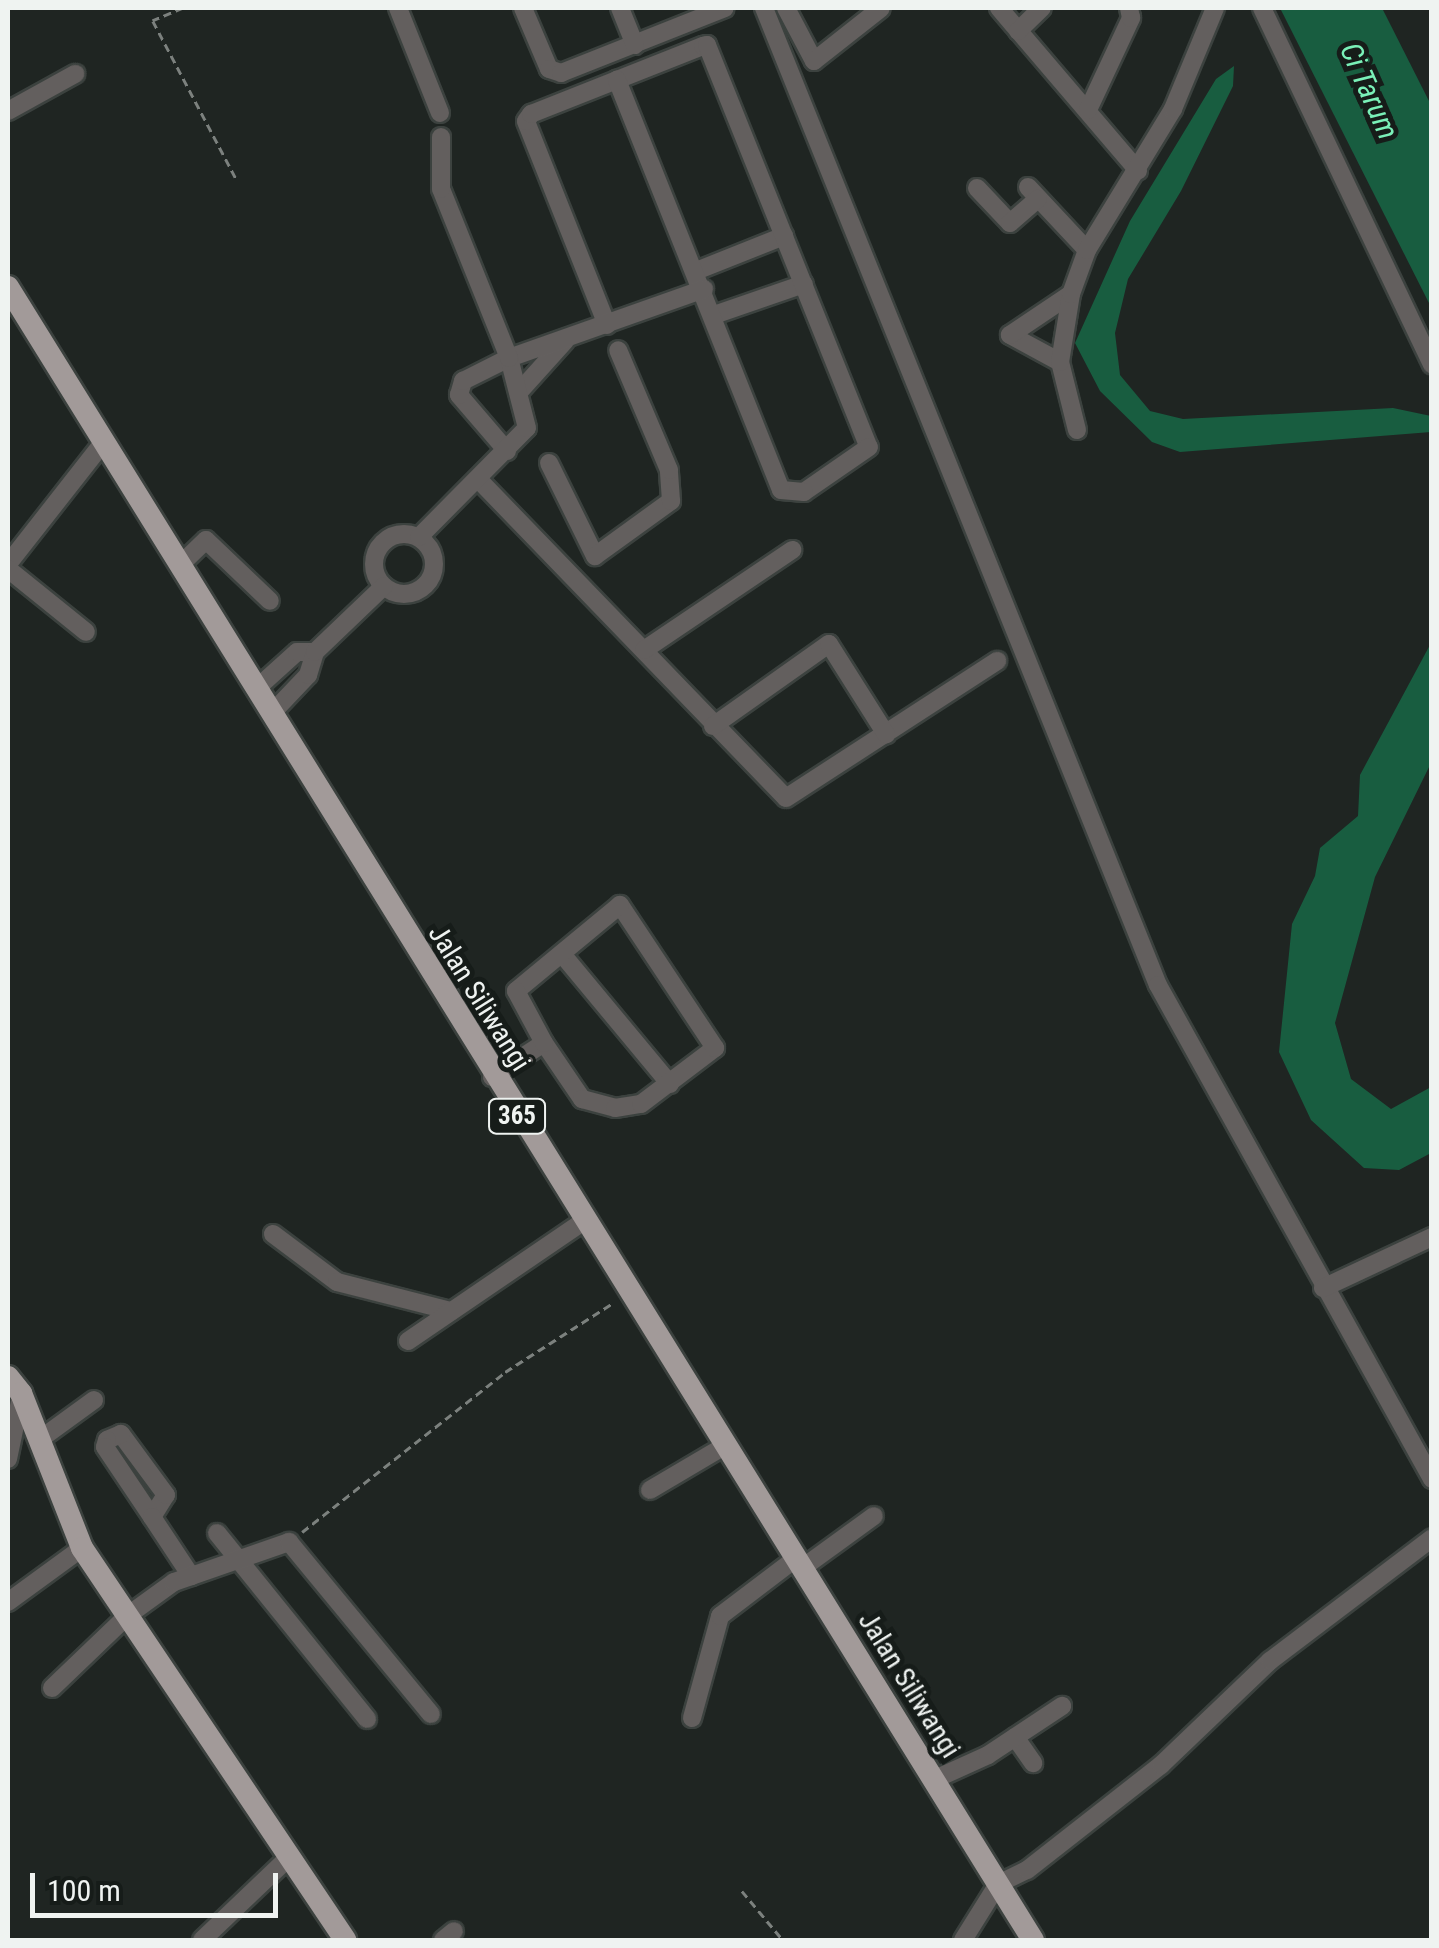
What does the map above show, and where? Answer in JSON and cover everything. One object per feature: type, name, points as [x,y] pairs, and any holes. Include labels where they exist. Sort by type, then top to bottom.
[{"type":"main road","name":"Jalan Siliwangi","points":[[8,287],[492,1076],[631,1291],[1033,1940]]},
{"type":"main road","points":[[14,1385],[82,1548],[287,1859],[345,1940]]},
{"type":"street","points":[[398,8],[440,113]]},
{"type":"street","points":[[524,8],[549,69],[561,73],[725,8]]},
{"type":"street","points":[[620,8],[635,45]]},
{"type":"street","points":[[764,8],[1158,985],[1432,1480]]},
{"type":"street","points":[[786,8],[814,61],[881,8]]},
{"type":"street","points":[[999,8],[1138,171]]},
{"type":"street","points":[[1018,31],[1042,8]]},
{"type":"street","points":[[1088,110],[1130,18],[1129,8]]},
{"type":"street","points":[[1077,430],[1060,362],[1071,294],[1087,250],[1138,171],[1215,8]]},
{"type":"street","points":[[1262,8],[1432,364]]},
{"type":"street","points":[[607,325],[526,121],[617,80],[709,46],[870,444],[804,492],[782,490],[617,80]]},
{"type":"street","points":[[8,111],[75,74]]},
{"type":"street","points":[[418,537],[528,428],[510,358],[441,188],[442,137]]},
{"type":"street","points":[[977,188],[1010,223],[1033,193],[1087,250]]},
{"type":"street","points":[[507,451],[458,390],[510,358],[607,325],[784,236]]},
{"type":"street","points":[[714,314],[804,284]]},
{"type":"street","points":[[1060,362],[1010,334],[1071,294]]},
{"type":"street","points":[[519,392],[565,341]]},
{"type":"street","points":[[569,576],[663,509],[674,491],[618,350]]},
{"type":"street","points":[[86,632],[8,566],[102,444]]},
{"type":"street","points":[[549,463],[595,556]]},
{"type":"street","points":[[478,480],[786,798],[997,661]]},
{"type":"street","points":[[399,534],[418,537],[434,559],[427,584],[410,594],[384,586],[374,569],[377,549],[399,534]]},
{"type":"street","points":[[180,565],[206,540],[270,601]]},
{"type":"street","points":[[644,650],[792,550]]},
{"type":"street","points":[[270,714],[308,675],[315,652],[384,586]]},
{"type":"street","points":[[714,726],[829,644],[886,734]]},
{"type":"street","points":[[256,689],[298,652],[315,652]]},
{"type":"street","points":[[614,906],[626,906],[715,1040],[711,1054],[641,1104],[600,1107],[582,1100],[544,1043],[516,992],[614,906]]},
{"type":"street","points":[[562,954],[670,1084]]},
{"type":"street","points":[[492,1076],[544,1043]]},
{"type":"street","points":[[408,1341],[584,1221]]},
{"type":"street","points":[[273,1234],[337,1282],[451,1311]]},
{"type":"street","points":[[1323,1288],[1432,1237]]},
{"type":"street","points":[[8,1460],[14,1385]]},
{"type":"street","points":[[39,1440],[94,1400]]},
{"type":"street","points":[[650,1490],[726,1445]]},
{"type":"street","points":[[152,1516],[191,1576]]},
{"type":"street","points":[[692,1718],[720,1616],[874,1516]]},
{"type":"street","points":[[217,1533],[367,1719]]},
{"type":"street","points":[[963,1940],[998,1884],[1027,1870],[1161,1765],[1270,1661],[1432,1538]]},
{"type":"street","points":[[52,1688],[126,1616],[191,1576],[289,1542],[431,1714]]},
{"type":"street","points":[[8,1602],[82,1548]]},
{"type":"street","points":[[933,1780],[1015,1737],[1062,1706]]},
{"type":"street","points":[[1015,1737],[1034,1763]]},
{"type":"street","points":[[202,1940],[287,1859]]},
{"type":"path","points":[[184,8],[154,22],[237,180]]},
{"type":"path","points":[[289,1542],[505,1372],[631,1291]]},
{"type":"path","points":[[742,1891],[783,1940]]},
{"type":"water","name":"Ci Tarum","points":[[1280,8],[1382,8],[1431,105],[1431,307]]},
{"type":"water","points":[[1234,66],[1233,86],[1181,191],[1128,279],[1115,333],[1120,375],[1150,411],[1183,419],[1393,408],[1431,416],[1431,432],[1180,452],[1152,442],[1100,391],[1075,343],[1130,221],[1216,79]]},
{"type":"water","points":[[1431,643],[1431,763],[1375,877],[1335,1023],[1351,1079],[1391,1109],[1431,1087],[1431,1153],[1399,1170],[1364,1168],[1311,1120],[1279,1052],[1292,924],[1315,876],[1320,848],[1358,816],[1360,775]]}]
